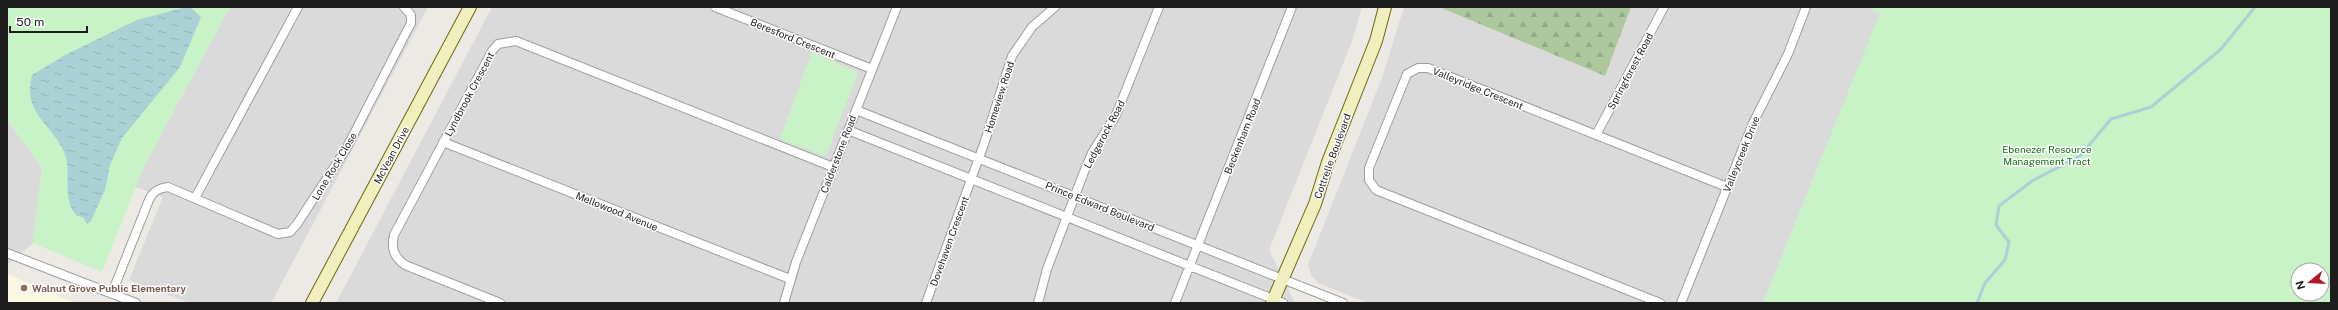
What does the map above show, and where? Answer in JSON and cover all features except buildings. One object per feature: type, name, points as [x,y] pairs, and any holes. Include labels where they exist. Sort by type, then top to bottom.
[{"type":"main road","name":"McVean Drive","points":[[312,303],[470,7]]},
{"type":"main road","name":"Cottrelle Boulevard","points":[[1276,302],[1315,204],[1328,162],[1368,62],[1385,7]]},
{"type":"street","points":[[195,198],[298,7]]},
{"type":"street","name":"Lone Rock Close","points":[[112,293],[152,194],[156,190],[168,187],[278,234],[290,232],[298,224],[346,150],[411,23],[412,15],[404,7]]},
{"type":"street","name":"Beresford Crescent","points":[[715,7],[872,69]]},
{"type":"street","name":"Calderstone Road","points":[[784,303],[790,279],[897,7]]},
{"type":"street","name":"Homeview Road","points":[[971,178],[979,158],[1012,56],[1032,27],[1055,7]]},
{"type":"street","name":"Ledgerock Road","points":[[1066,216],[1092,153],[1116,115],[1159,7]]},
{"type":"street","name":"Beckenham Road","points":[[1175,303],[1292,7]]},
{"type":"street","name":"Springforest Road","points":[[1596,135],[1664,7]]},
{"type":"street","name":"Valleycreek Drive","points":[[1681,303],[1753,122],[1788,54],[1806,7]]},
{"type":"street","name":"Lyndbrook Crescent","points":[[500,303],[405,265],[394,253],[392,245],[394,236],[495,47],[506,41],[516,40],[833,167]]},
{"type":"street","name":"Valleyridge Crescent","points":[[1660,303],[1380,192],[1372,186],[1369,180],[1369,168],[1404,81],[1412,70],[1418,68],[1428,68],[1727,187]]},
{"type":"street","name":"Prince Edward Boulevard","points":[[856,110],[1343,303]]},
{"type":"street","points":[[848,130],[1189,265],[1276,302]]},
{"type":"street","name":"Mellowood Avenue","points":[[443,142],[790,279]]},
{"type":"street","name":"Dovehaven Crescent","points":[[926,303],[971,178]]},
{"type":"street","points":[[1038,303],[1047,269],[1066,216]]},
{"type":"street","points":[[7,253],[136,303]]},
{"type":"shaded area","points":[[230,7],[428,7],[271,303],[190,303],[129,280],[163,197],[135,187],[145,164]]},
{"type":"shaded area","points":[[492,7],[1362,7],[1352,41],[1269,250],[1295,303],[336,303]]},
{"type":"shaded area","points":[[1404,7],[1439,7],[1605,76],[1631,7],[1883,7],[1763,303],[1369,303],[1318,283],[1311,275],[1308,265],[1383,75]]},
{"type":"shaded area","points":[[7,120],[42,167],[33,243],[7,266]]},
{"type":"shaded area","name":"Walnut Grove Public Elementary","points":[[7,274],[75,303],[7,303]]},
{"type":"green space","points":[[7,7],[230,7],[145,164],[102,272],[33,243],[42,167],[7,120]]},
{"type":"green space","points":[[1439,7],[1631,7],[1605,76]]},
{"type":"green space","name":"Ebenezer Resource Management Tract","points":[[1866,7],[2331,7],[2331,303],[1763,303],[1880,13]]},
{"type":"green space","points":[[812,52],[858,73],[826,155],[822,155],[780,139]]},
{"type":"water","points":[[190,7],[201,17],[180,67],[122,138],[110,165],[105,190],[91,221],[87,224],[83,217],[77,216],[69,202],[68,170],[65,154],[35,109],[31,99],[30,88],[32,75],[67,54],[137,20]]},
{"type":"waterway","points":[[1977,303],[1985,283],[2005,260],[2009,242],[1996,225],[1999,206],[2032,181],[2080,156],[2111,119],[2151,107],[2221,49],[2255,7]]},
{"type":"place","name":"Walnut Grove Public Elementary","points":[[24,288]]}]
